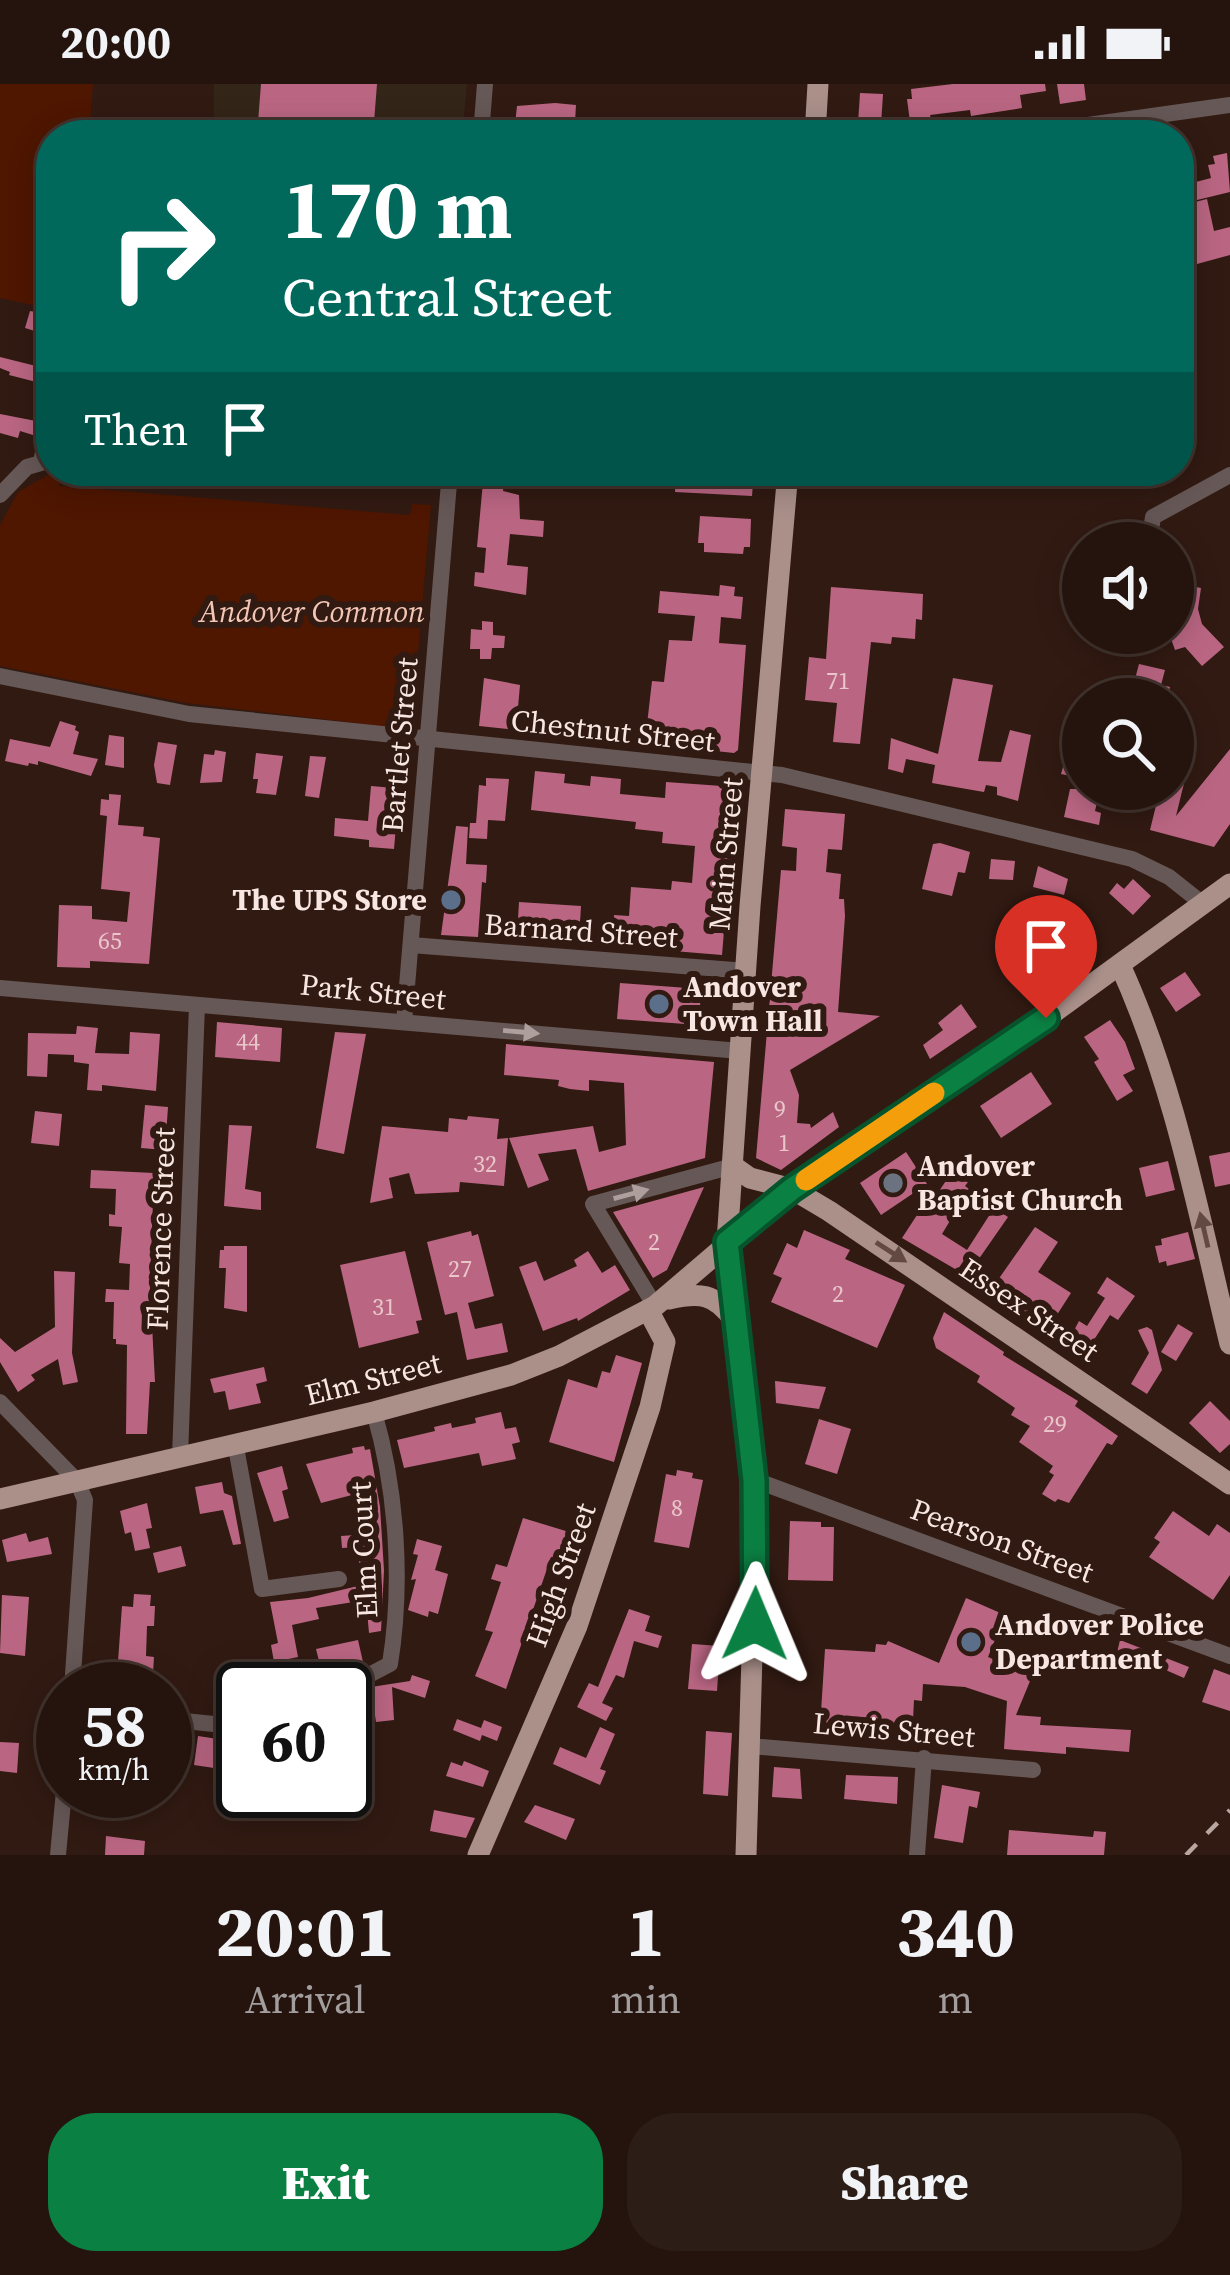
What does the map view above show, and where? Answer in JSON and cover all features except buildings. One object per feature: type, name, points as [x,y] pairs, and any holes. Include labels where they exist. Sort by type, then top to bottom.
[{"type":"main road","points":[[815,120],[818,84]]},
{"type":"main road","name":"Main Street","points":[[746,1855],[754,1480],[727,1242],[787,486]]},
{"type":"main road","name":"Elm Street","points":[[0,1499],[374,1412],[536,1366],[655,1305],[792,1189],[1120,965],[1230,884]]},
{"type":"main road","points":[[1120,965],[1179,1136],[1230,1344]]},
{"type":"main road","name":"Essex Street","points":[[733,1166],[750,1178],[792,1189],[1230,1484]]},
{"type":"main road","points":[[655,1305],[705,1294],[719,1301],[736,1324]]},
{"type":"main road","name":"High Street","points":[[478,1855],[577,1626],[650,1407],[665,1342],[655,1305]]},
{"type":"street","points":[[482,120],[485,84]]},
{"type":"street","points":[[1124,120],[1230,105]]},
{"type":"street","points":[[0,495],[27,467],[36,464]]},
{"type":"street","points":[[1152,522],[1153,517],[1230,475]]},
{"type":"street","name":"Bartlet Street","points":[[404,1022],[449,486]]},
{"type":"street","name":"Chestnut Street","points":[[0,676],[189,714],[762,772],[1132,859],[1169,877],[1203,904]]},
{"type":"street","name":"Barnard Street","points":[[411,945],[747,971]]},
{"type":"street","name":"Park Street","points":[[0,988],[740,1051]]},
{"type":"street","name":"Florence Street","points":[[180,1456],[197,1005]]},
{"type":"street","points":[[655,1305],[593,1204],[733,1166]]},
{"type":"street","points":[[0,1402],[76,1481],[85,1500],[74,1662]]},
{"type":"street","name":"Elm Court","points":[[372,1673],[390,1664],[396,1623],[390,1484],[374,1412]]},
{"type":"street","points":[[235,1442],[262,1589],[339,1579]]},
{"type":"street","name":"Pearson Street","points":[[754,1480],[1230,1656]]},
{"type":"street","name":"Lewis Street","points":[[750,1746],[1033,1770]]},
{"type":"street","points":[[917,1855],[924,1758]]},
{"type":"street","points":[[58,1855],[61,1818]]},
{"type":"shaded area","points":[[214,84],[467,84],[463,120],[214,120]]},
{"type":"green space","points":[[0,84],[93,84],[90,120],[36,120],[36,306],[0,298]]},
{"type":"green space","name":"Andover Common","points":[[36,482],[36,486],[410,515],[412,504],[431,505],[412,720],[407,729],[187,703],[0,666],[0,525],[18,492]]},
{"type":"railway","points":[[1186,1855],[1230,1810]]},
{"type":"slow traffic","points":[[806,1180],[934,1093]]},
{"type":"place","name":"The UPS Store","points":[[451,900]]},
{"type":"place","name":"Andover Town Hall","points":[[659,1004]]},
{"type":"place","name":"Andover Baptist Church","points":[[893,1183]]},
{"type":"place","name":"Andover Police Department","points":[[971,1642]]},
{"type":"route","points":[[755,1624],[754,1480],[727,1242],[792,1189],[1046,1018]]}]
